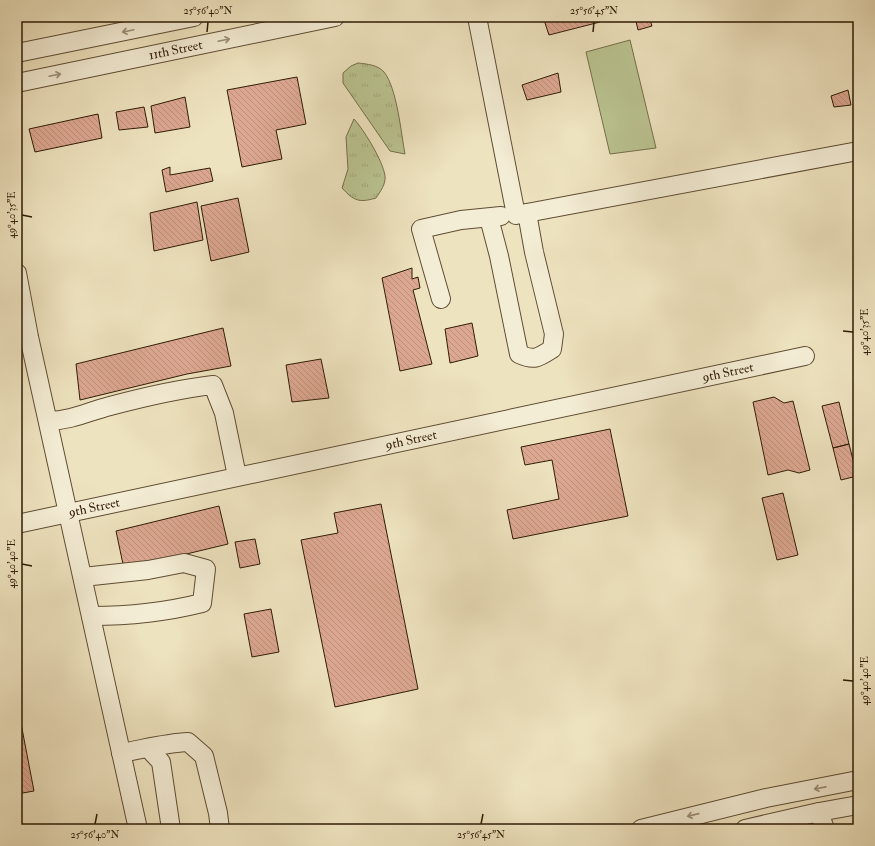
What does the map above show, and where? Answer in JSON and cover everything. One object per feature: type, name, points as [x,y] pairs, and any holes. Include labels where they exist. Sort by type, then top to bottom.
[{"type":"street","points":[[17,54],[164,20],[194,17]]},
{"type":"street","name":"11th Street","points":[[17,83],[170,50],[335,17]]},
{"type":"street","points":[[477,17],[522,214],[534,252],[554,334],[552,349],[541,356],[530,359],[519,354],[500,256],[489,218]]},
{"type":"street","points":[[164,20],[170,50]]},
{"type":"street","points":[[441,299],[421,229],[461,220],[522,214],[858,151]]},
{"type":"street","points":[[17,273],[23,339],[48,421],[138,829]]},
{"type":"street","name":"9th Street","points":[[17,524],[805,356]]},
{"type":"street","points":[[48,421],[67,420],[143,397],[189,388],[212,386],[224,413],[237,476]]},
{"type":"street","points":[[83,576],[148,570],[184,563],[206,569],[202,603],[177,609],[114,616],[91,616]]},
{"type":"street","points":[[122,753],[164,743],[188,742],[204,756],[218,813],[220,829]]},
{"type":"street","points":[[148,748],[161,762],[171,829]]},
{"type":"street","points":[[641,829],[675,819],[766,798],[858,780]]},
{"type":"street","points":[[745,829],[819,812],[858,805]]},
{"type":"street","points":[[819,812],[825,829]]},
{"type":"green space","points":[[630,40],[656,148],[610,154],[586,52]]},
{"type":"green space","points":[[358,63],[372,65],[379,68],[384,72],[388,79],[395,99],[405,154],[390,151],[343,83],[343,73],[351,66]]},
{"type":"green space","points":[[354,119],[363,130],[384,170],[384,185],[376,198],[357,200],[350,196],[342,188],[348,169],[346,137]]},
{"type":"building","points":[[543,17],[600,17],[600,22],[549,35]]},
{"type":"building","points":[[635,17],[649,17],[652,26],[638,30]]},
{"type":"building","points":[[558,73],[561,92],[527,100],[522,85]]},
{"type":"building","points":[[297,77],[306,124],[276,130],[282,159],[242,167],[227,90]]},
{"type":"building","points":[[848,90],[851,105],[834,107],[831,96]]},
{"type":"building","points":[[185,97],[190,127],[155,133],[151,106]]},
{"type":"building","points":[[144,107],[148,127],[119,130],[116,112]]},
{"type":"building","points":[[98,114],[102,138],[35,152],[29,129]]},
{"type":"building","points":[[170,167],[170,175],[210,168],[213,181],[166,192],[162,170]]},
{"type":"building","points":[[238,198],[249,252],[211,261],[201,206]]},
{"type":"building","points":[[197,202],[203,240],[154,251],[150,213]]},
{"type":"building","points":[[412,268],[412,279],[418,277],[420,288],[413,290],[432,364],[400,371],[382,278]]},
{"type":"building","points":[[472,323],[478,356],[450,363],[445,329]]},
{"type":"building","points":[[223,328],[231,366],[187,374],[80,400],[76,364]]},
{"type":"building","points":[[321,359],[329,398],[292,402],[286,365]]},
{"type":"building","points":[[774,397],[784,403],[793,401],[810,470],[799,473],[788,470],[768,475],[753,402]]},
{"type":"building","points":[[839,402],[849,444],[833,448],[822,406]]},
{"type":"building","points":[[610,429],[628,516],[513,539],[507,510],[559,499],[552,460],[525,465],[521,447]]},
{"type":"building","points":[[849,444],[857,476],[841,480],[833,448]]},
{"type":"building","points":[[783,493],[798,555],[777,560],[762,498]]},
{"type":"building","points":[[381,504],[418,689],[335,707],[301,540],[338,533],[334,513]]},
{"type":"building","points":[[219,506],[228,544],[124,569],[116,531]]},
{"type":"building","points":[[255,539],[260,564],[240,568],[235,542]]},
{"type":"building","points":[[271,609],[279,652],[252,657],[244,614]]},
{"type":"building","points":[[19,713],[34,791],[17,794],[17,714]]}]
